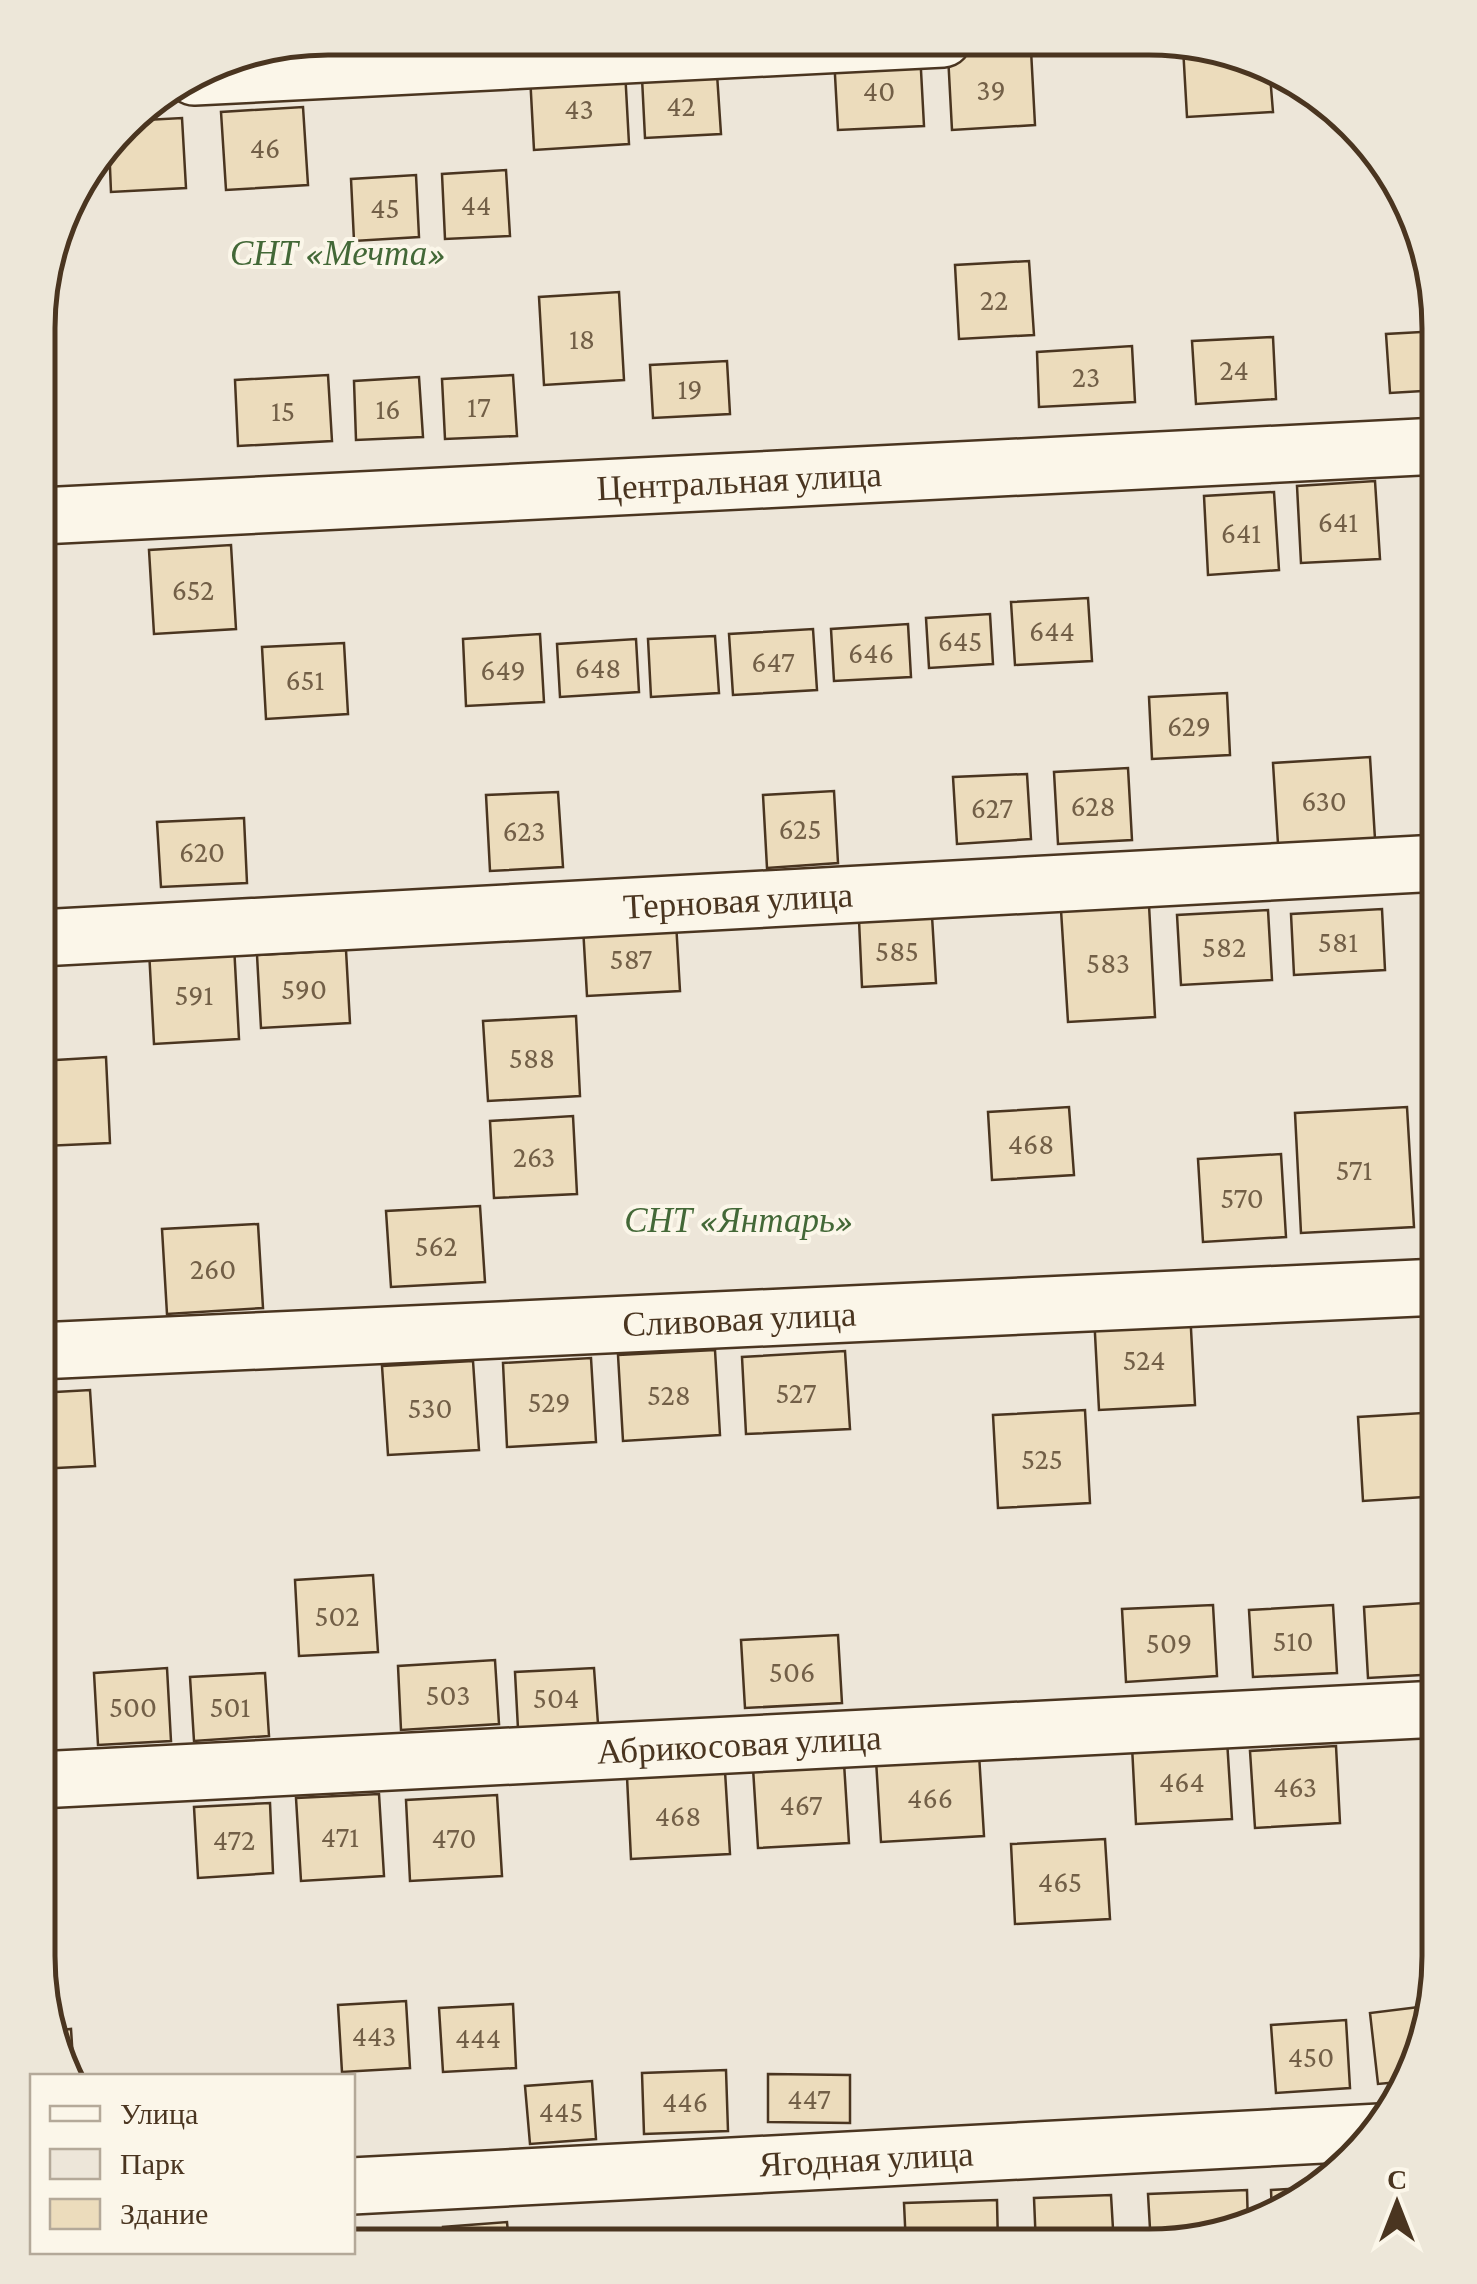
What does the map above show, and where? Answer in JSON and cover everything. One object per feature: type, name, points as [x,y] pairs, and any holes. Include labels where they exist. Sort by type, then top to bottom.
[{"type":"street","points":[[226,75],[627,55]]},
{"type":"street","name":"Центральная улица","points":[[55,515],[1422,447]]},
{"type":"street","name":"Терновая улица","points":[[55,937],[1422,864]]},
{"type":"street","name":"Сливовая улица","points":[[55,1350],[1421,1288]]},
{"type":"street","name":"Абрикосовая улица","points":[[55,1779],[1421,1709]]},
{"type":"street","name":"Ягодная улица","points":[[355,2186],[1356,2133]]},
{"type":"green space","name":"СНТ «Янтарь»","points":[[328,55],[1184,57],[1253,76],[1315,111],[1366,162],[1401,224],[1417,275],[1422,328],[1421,1973],[1417,2009],[1401,2060],[1366,2122],[1315,2173],[1253,2208],[1202,2224],[1149,2229],[355,2229],[355,2074],[83,2074],[76,2060],[60,2009],[55,1956],[57,293],[64,258],[83,207],[111,162],[148,123],[177,101],[241,70],[275,60]]},
{"type":"building","points":[[920,55],[924,126],[838,130],[834,57]]},
{"type":"building","points":[[948,55],[1031,55],[1035,125],[952,130]]},
{"type":"building","points":[[1184,57],[1219,64],[1271,85],[1273,112],[1187,117]]},
{"type":"building","points":[[625,70],[629,144],[534,150],[530,75]]},
{"type":"building","points":[[717,74],[721,134],[645,138],[642,78]]},
{"type":"building","points":[[303,107],[308,185],[226,190],[221,112]]},
{"type":"building","points":[[182,118],[186,188],[111,192],[110,164],[152,120]]},
{"type":"building","points":[[506,170],[510,236],[445,239],[442,174]]},
{"type":"building","points":[[416,175],[419,237],[354,241],[351,179]]},
{"type":"building","points":[[1029,261],[1034,335],[959,339],[955,265]]},
{"type":"building","points":[[619,292],[624,380],[544,385],[539,297]]},
{"type":"building","points":[[1422,332],[1422,391],[1390,393],[1386,334]]},
{"type":"building","points":[[1273,337],[1276,399],[1196,404],[1192,341]]},
{"type":"building","points":[[1132,346],[1135,402],[1039,407],[1037,352]]},
{"type":"building","points":[[727,361],[730,414],[653,418],[650,365]]},
{"type":"building","points":[[328,375],[332,441],[238,446],[235,380]]},
{"type":"building","points":[[513,375],[517,436],[445,439],[442,379]]},
{"type":"building","points":[[419,377],[423,437],[356,440],[354,381]]},
{"type":"building","points":[[1375,481],[1380,559],[1301,563],[1297,486]]},
{"type":"building","points":[[1274,492],[1279,570],[1208,575],[1204,496]]},
{"type":"building","points":[[231,545],[236,629],[154,634],[149,550]]},
{"type":"building","points":[[1088,598],[1092,661],[1015,665],[1011,602]]},
{"type":"building","points":[[990,614],[993,664],[929,668],[926,618]]},
{"type":"building","points":[[908,624],[911,677],[834,681],[831,629]]},
{"type":"building","points":[[813,629],[817,690],[733,695],[729,634]]},
{"type":"building","points":[[540,634],[544,702],[466,706],[463,639]]},
{"type":"building","points":[[715,636],[719,693],[651,697],[648,639]]},
{"type":"building","points":[[636,639],[639,692],[560,697],[557,644]]},
{"type":"building","points":[[344,643],[348,714],[266,719],[262,647]]},
{"type":"building","points":[[1227,693],[1230,755],[1152,759],[1149,697]]},
{"type":"building","points":[[1370,757],[1375,839],[1278,844],[1273,763]]},
{"type":"building","points":[[1128,768],[1132,840],[1058,844],[1054,772]]},
{"type":"building","points":[[1027,774],[1031,839],[957,844],[953,777]]},
{"type":"building","points":[[834,791],[838,863],[767,868],[763,795]]},
{"type":"building","points":[[558,792],[563,867],[490,871],[486,795]]},
{"type":"building","points":[[244,818],[247,883],[161,887],[157,822]]},
{"type":"building","points":[[1149,905],[1155,1017],[1068,1022],[1061,910]]},
{"type":"building","points":[[1382,909],[1385,970],[1294,975],[1291,914]]},
{"type":"building","points":[[1268,910],[1272,980],[1181,985],[1177,915]]},
{"type":"building","points":[[932,916],[936,983],[862,987],[859,920]]},
{"type":"building","points":[[676,922],[680,991],[587,996],[583,927]]},
{"type":"building","points":[[234,945],[239,1039],[154,1044],[149,950]]},
{"type":"building","points":[[346,950],[350,1023],[261,1028],[257,955]]},
{"type":"building","points":[[576,1016],[580,1096],[488,1101],[483,1021]]},
{"type":"building","points":[[106,1057],[110,1143],[55,1146],[55,1060]]},
{"type":"building","points":[[1069,1107],[1074,1175],[992,1180],[988,1112]]},
{"type":"building","points":[[1407,1107],[1414,1227],[1301,1233],[1295,1113]]},
{"type":"building","points":[[573,1116],[577,1194],[494,1198],[490,1121]]},
{"type":"building","points":[[1281,1154],[1286,1237],[1203,1242],[1198,1159]]},
{"type":"building","points":[[480,1206],[485,1282],[391,1287],[386,1211]]},
{"type":"building","points":[[258,1224],[263,1308],[167,1314],[162,1229]]},
{"type":"building","points":[[1190,1310],[1195,1405],[1099,1410],[1094,1315]]},
{"type":"building","points":[[715,1350],[720,1435],[623,1441],[618,1355]]},
{"type":"building","points":[[845,1351],[850,1429],[746,1434],[742,1357]]},
{"type":"building","points":[[591,1358],[596,1442],[507,1447],[503,1363]]},
{"type":"building","points":[[473,1361],[479,1450],[388,1455],[382,1366]]},
{"type":"building","points":[[90,1390],[95,1466],[55,1468],[55,1392]]},
{"type":"building","points":[[1085,1410],[1090,1503],[998,1508],[993,1415]]},
{"type":"building","points":[[1421,1413],[1421,1497],[1363,1501],[1358,1417]]},
{"type":"building","points":[[373,1575],[378,1652],[299,1656],[295,1580]]},
{"type":"building","points":[[1421,1603],[1421,1675],[1368,1678],[1364,1607]]},
{"type":"building","points":[[1213,1605],[1217,1676],[1126,1682],[1122,1609]]},
{"type":"building","points":[[1333,1605],[1337,1673],[1253,1677],[1249,1610]]},
{"type":"building","points":[[838,1635],[842,1703],[745,1708],[741,1640]]},
{"type":"building","points":[[495,1660],[499,1724],[401,1730],[398,1666]]},
{"type":"building","points":[[167,1668],[171,1741],[98,1745],[94,1673]]},
{"type":"building","points":[[594,1668],[598,1724],[518,1729],[515,1672]]},
{"type":"building","points":[[265,1673],[269,1736],[194,1741],[190,1677]]},
{"type":"building","points":[[1227,1740],[1232,1819],[1136,1824],[1132,1746]]},
{"type":"building","points":[[1336,1746],[1340,1823],[1255,1828],[1250,1751]]},
{"type":"building","points":[[979,1754],[984,1836],[881,1842],[876,1760]]},
{"type":"building","points":[[844,1763],[849,1843],[758,1848],[753,1768]]},
{"type":"building","points":[[725,1771],[730,1854],[631,1859],[627,1777]]},
{"type":"building","points":[[379,1794],[384,1876],[301,1881],[296,1798]]},
{"type":"building","points":[[497,1795],[502,1876],[410,1881],[406,1800]]},
{"type":"building","points":[[270,1803],[273,1873],[198,1878],[194,1807]]},
{"type":"building","points":[[1105,1839],[1110,1919],[1015,1924],[1011,1844]]},
{"type":"building","points":[[406,2001],[410,2068],[342,2072],[338,2005]]},
{"type":"building","points":[[513,2004],[516,2068],[443,2072],[439,2008]]},
{"type":"building","points":[[1417,2007],[1390,2083],[1378,2084],[1370,2013]]},
{"type":"building","points":[[1346,2020],[1350,2088],[1276,2093],[1271,2025]]},
{"type":"building","points":[[726,2070],[728,2131],[644,2134],[642,2073]]},
{"type":"building","points":[[768,2074],[850,2075],[850,2123],[768,2122]]},
{"type":"building","points":[[592,2081],[596,2139],[530,2144],[525,2086]]},
{"type":"building","points":[[1290,2189],[1271,2199],[1271,2190]]},
{"type":"building","points":[[1247,2190],[1248,2210],[1202,2224],[1150,2229],[1148,2194]]},
{"type":"building","points":[[1111,2195],[1113,2229],[1035,2229],[1034,2198]]},
{"type":"building","points":[[997,2200],[998,2229],[905,2229],[904,2203]]},
{"type":"building","points":[[507,2222],[508,2229],[443,2229]]},
{"type":"park label","name":"СНТ «Мечта»","points":[[338,253]]}]
